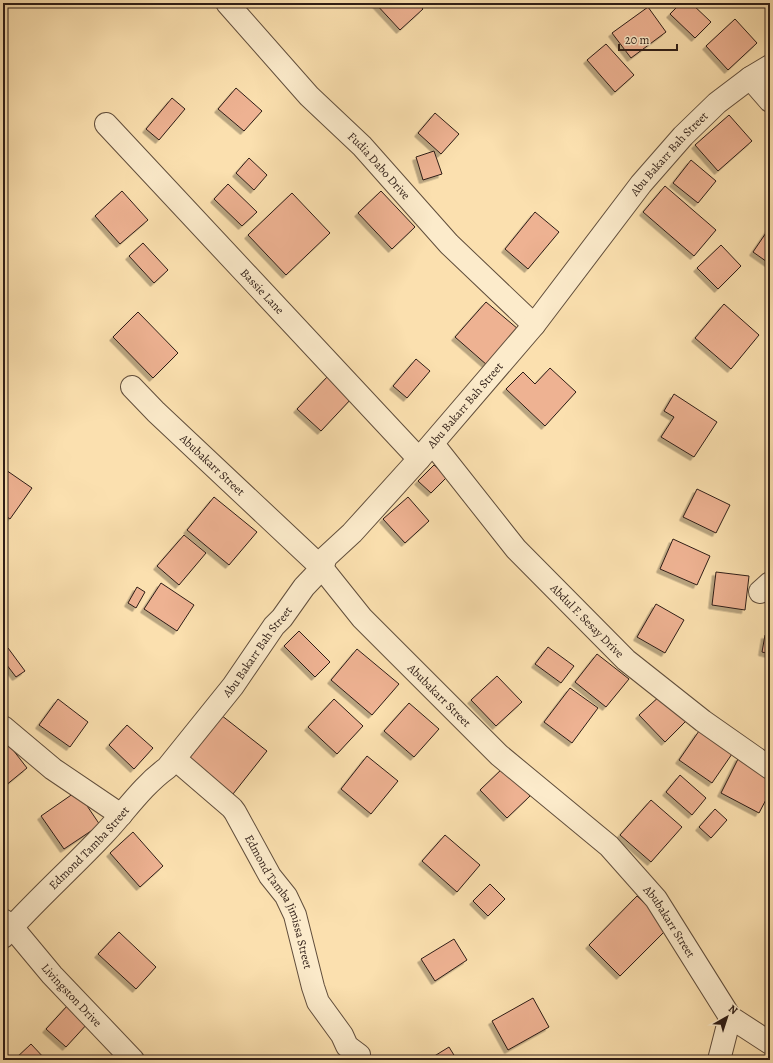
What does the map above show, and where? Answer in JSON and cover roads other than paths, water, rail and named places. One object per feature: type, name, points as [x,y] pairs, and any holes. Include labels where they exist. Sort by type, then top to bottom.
[{"type":"street","name":"Fudia Dabo Drive","points":[[227,3],[309,96],[362,146],[449,244],[534,325]]},
{"type":"street","name":"Abu Bakarr Bah Street","points":[[175,759],[233,686],[268,635],[304,587],[322,568],[326,557],[352,533],[426,452],[534,325],[642,184],[683,136],[718,103],[750,78],[770,66]]},
{"type":"street","points":[[750,78],[770,101]]},
{"type":"street","name":"Bassie Lane","points":[[106,124],[426,452]]},
{"type":"street","name":"Abubakarr Street","points":[[132,387],[156,412],[322,568],[362,618],[499,755],[610,846],[656,899],[730,1017]]},
{"type":"street","name":"Abdul F. Sesay Drive","points":[[426,452],[516,549],[626,660],[703,721],[770,768]]},
{"type":"street","points":[[3,727],[53,769],[120,815]]},
{"type":"street","name":"Edmond Tamba Street","points":[[6,928],[80,860],[134,797],[154,778],[168,768],[175,759]]},
{"type":"street","name":"Edmond Tamba Jimissa Street","points":[[175,759],[232,808],[270,876],[286,896],[295,915],[313,988],[318,1002],[342,1035],[347,1046],[359,1055],[358,1060]]},
{"type":"street","name":"Livingston Drive","points":[[6,928],[133,1060]]},
{"type":"street","points":[[719,1060],[730,1017],[770,1043]]}]
